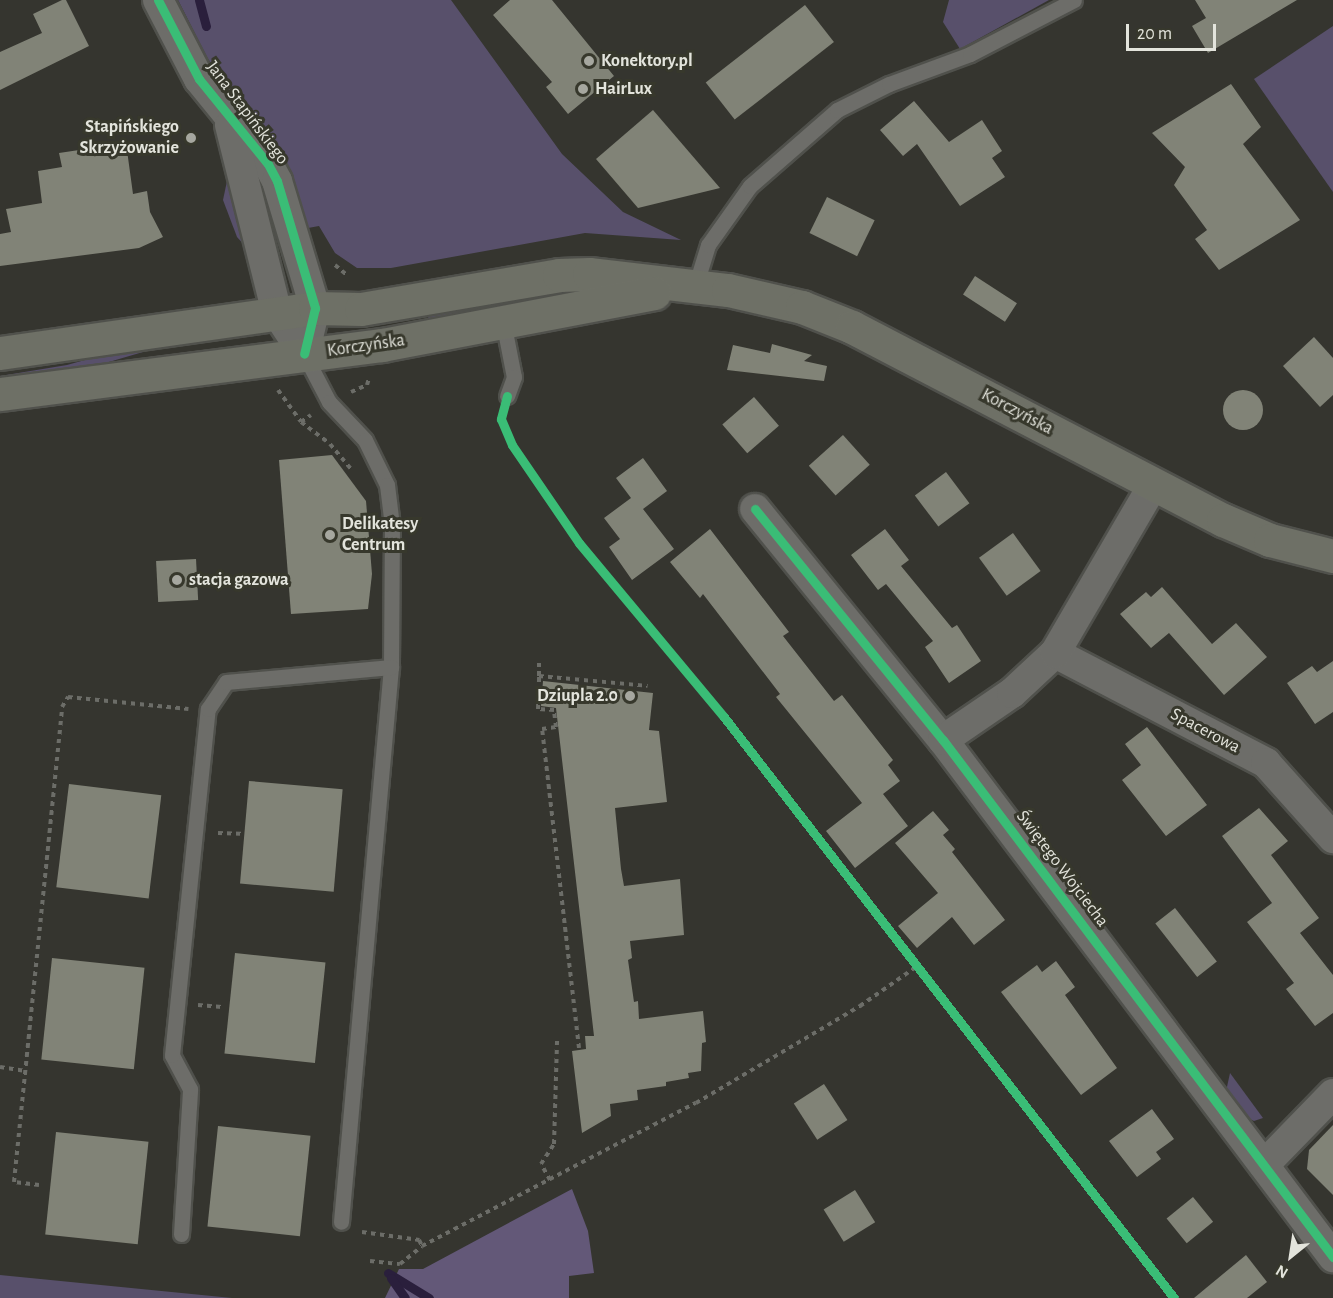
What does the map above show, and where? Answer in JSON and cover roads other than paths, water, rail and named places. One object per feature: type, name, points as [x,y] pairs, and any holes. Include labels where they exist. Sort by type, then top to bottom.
[{"type":"main road","name":"Korczyńska","points":[[0,353],[277,312],[315,308],[361,309],[559,275],[589,274],[776,299],[852,327],[1152,485],[1253,534],[1333,556]]},
{"type":"main road","name":"Korczyńska","points":[[0,394],[382,345],[694,287]]},
{"type":"street","name":"Jana Stapińskiego","points":[[158,0],[184,55],[228,119],[268,164],[277,181],[315,308]]},
{"type":"street","name":"Jana Stapińskiego","points":[[228,119],[277,312],[304,354]]},
{"type":"street","points":[[304,354],[315,308]]},
{"type":"street","points":[[943,740],[1012,693],[1055,653],[1152,485]]},
{"type":"street","name":"Świętego Wojciecha","points":[[755,508],[943,740],[1333,1257]]},
{"type":"street","name":"Spacerowa","points":[[1055,653],[1266,763],[1333,838]]},
{"type":"street","points":[[1264,1165],[1333,1094]]},
{"type":"lane","points":[[694,287],[708,245],[750,186],[837,110],[889,84],[970,54],[1074,0]]},
{"type":"lane","points":[[503,321],[514,377],[507,396]]},
{"type":"lane","points":[[304,354],[329,402],[365,440],[387,485],[392,523],[391,667],[341,1222]]},
{"type":"lane","points":[[181,1233],[190,1089],[172,1055],[208,709],[226,682],[391,667]]},
{"type":"waterway","points":[[199,0],[206,26]]},
{"type":"waterway","points":[[388,1273],[429,1298]]},
{"type":"waterway","points":[[391,1278],[405,1298]]},
{"type":"place","name":"Konektory.pl","points":[[589,61]]},
{"type":"place","name":"HairLux","points":[[583,89]]},
{"type":"place","name":"Stapińskiego Skrzyżowanie","points":[[191,138]]},
{"type":"place","name":"Delikatesy Centrum","points":[[330,535]]},
{"type":"place","name":"stacja gazowa","points":[[177,580]]},
{"type":"place","name":"Dziupla 2.0","points":[[630,696]]}]
